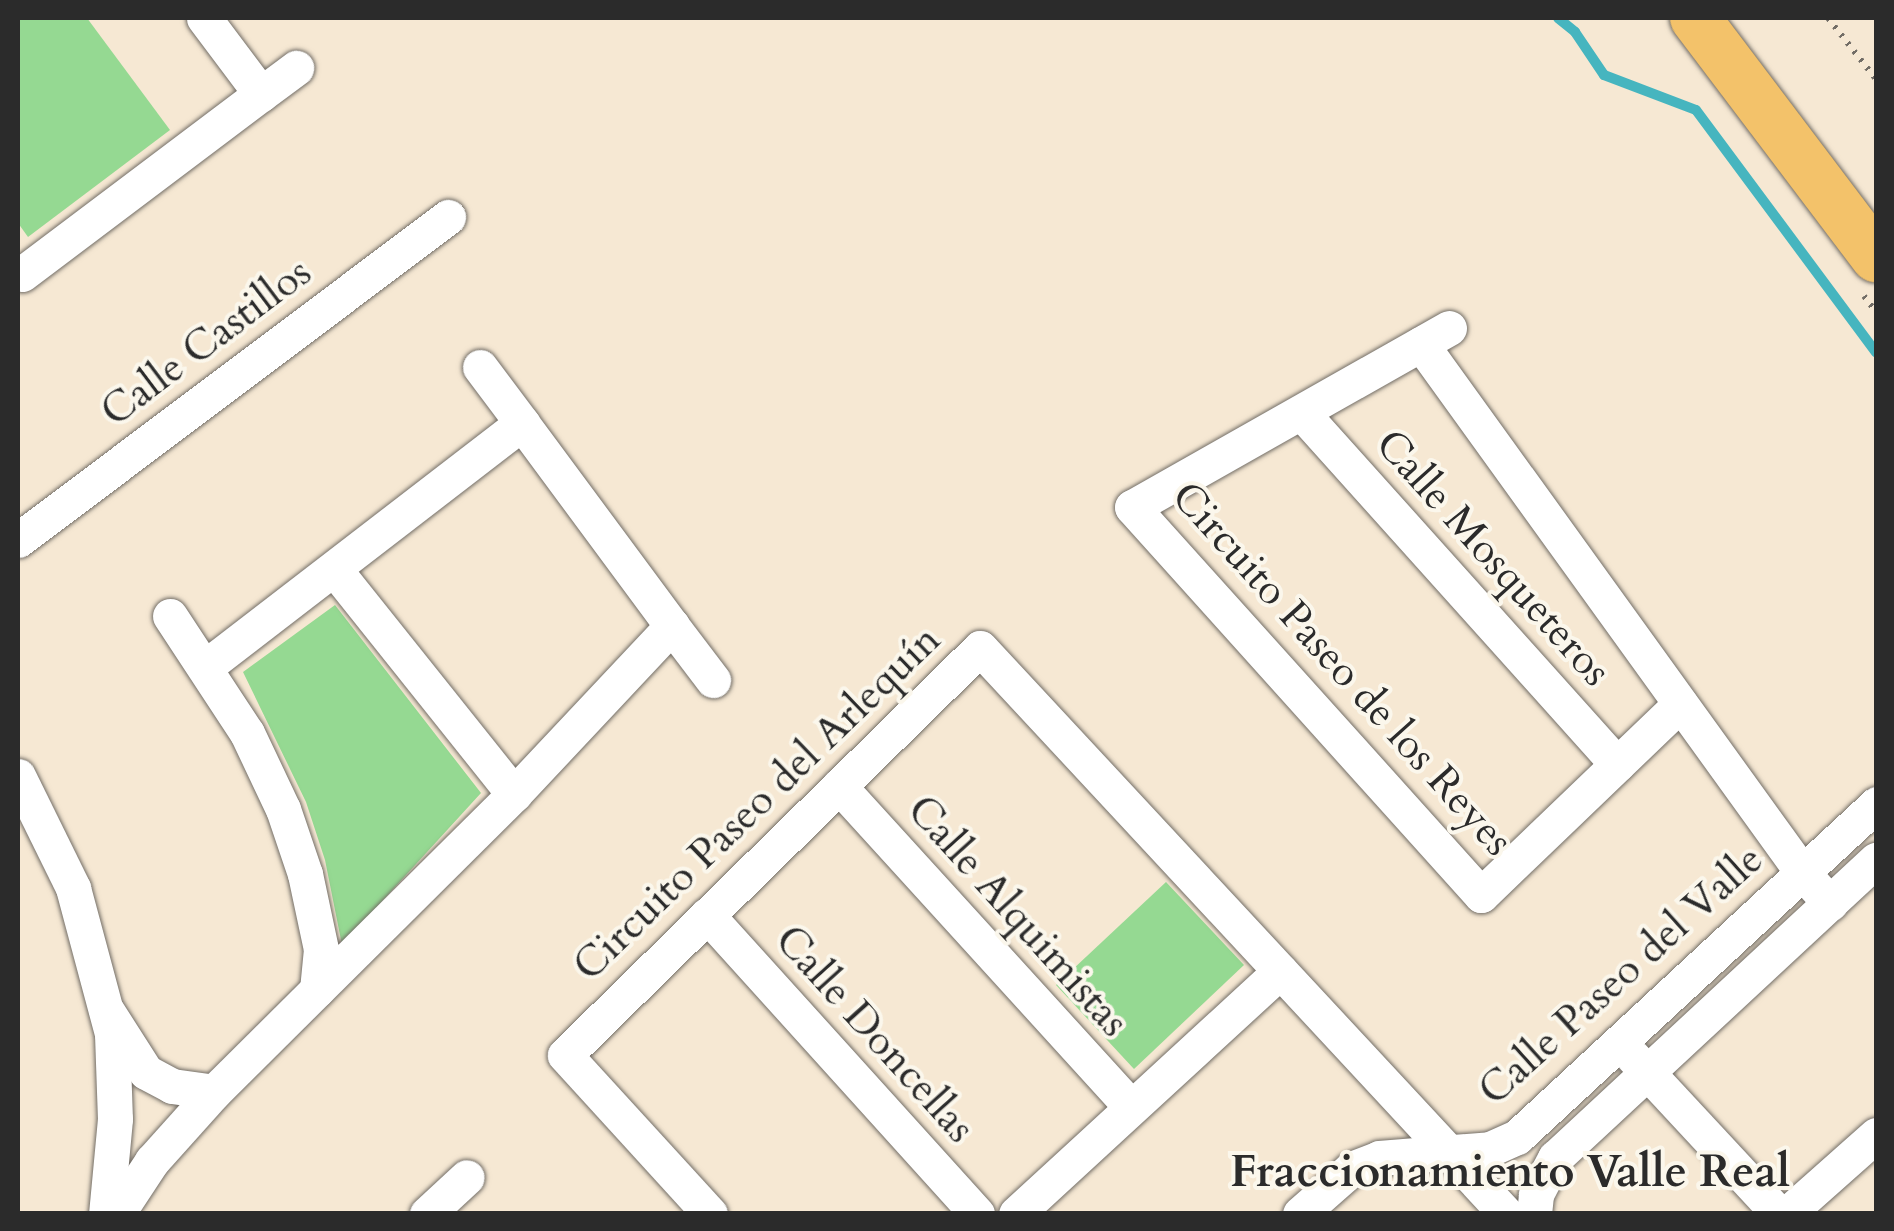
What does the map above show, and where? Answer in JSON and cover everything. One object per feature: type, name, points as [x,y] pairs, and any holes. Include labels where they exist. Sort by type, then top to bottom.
[{"type":"highway","points":[[1696,18],[1876,257]]},
{"type":"street","points":[[204,18],[261,94]]},
{"type":"street","points":[[19,273],[296,68]]},
{"type":"street","name":"Calle Castillos","points":[[18,540],[448,217]]},
{"type":"street","name":"Circuito Paseo de los Reyes","points":[[1680,704],[1481,895],[1132,507],[1435,336],[1680,704],[1802,872],[1830,903]]},
{"type":"street","points":[[480,367],[714,680]]},
{"type":"street","name":"Calle Mosqueteros","points":[[1302,413],[1617,764]]},
{"type":"street","points":[[207,666],[522,423]]},
{"type":"street","points":[[335,570],[514,794]]},
{"type":"street","points":[[170,616],[207,666],[247,733],[294,842],[321,948],[317,990]]},
{"type":"street","points":[[116,1214],[152,1162],[214,1092],[514,794],[672,626]]},
{"type":"street","name":"Circuito Paseo del Arlequín","points":[[710,1214],[564,1055],[980,648],[1497,1204]]},
{"type":"street","points":[[18,776],[72,888],[112,1034],[115,1119],[106,1214]]},
{"type":"street","name":"Calle Alquimistas","points":[[839,786],[1132,1107]]},
{"type":"street","name":"Calle Paseo del Valle","points":[[1300,1214],[1351,1169],[1379,1158],[1490,1150],[1516,1137],[1876,804]]},
{"type":"street","name":"Calle Paseo del Valle","points":[[1534,1214],[1536,1194],[1555,1158],[1876,860]]},
{"type":"street","name":"Calle Doncellas","points":[[706,915],[977,1214]]},
{"type":"street","points":[[1016,1214],[1280,971]]},
{"type":"street","points":[[107,1011],[146,1072],[172,1086],[214,1092]]},
{"type":"street","points":[[1618,1043],[1779,1214]]},
{"type":"street","points":[[1788,1214],[1876,1135]]},
{"type":"street","points":[[429,1213],[467,1177]]},
{"type":"path","points":[[1828,18],[1876,80]]},
{"type":"green space","points":[[18,18],[87,18],[170,130],[28,237],[18,223]]},
{"type":"green space","points":[[335,605],[481,793],[342,945],[325,860],[306,802],[243,672]]},
{"type":"green space","points":[[1166,882],[1244,965],[1134,1069],[1056,985]]},
{"type":"waterway","points":[[1558,18],[1575,32],[1604,75],[1696,110],[1876,352]]},
{"type":"district","name":"Fraccionamiento Valle Real","points":[[1510,1172]]}]
